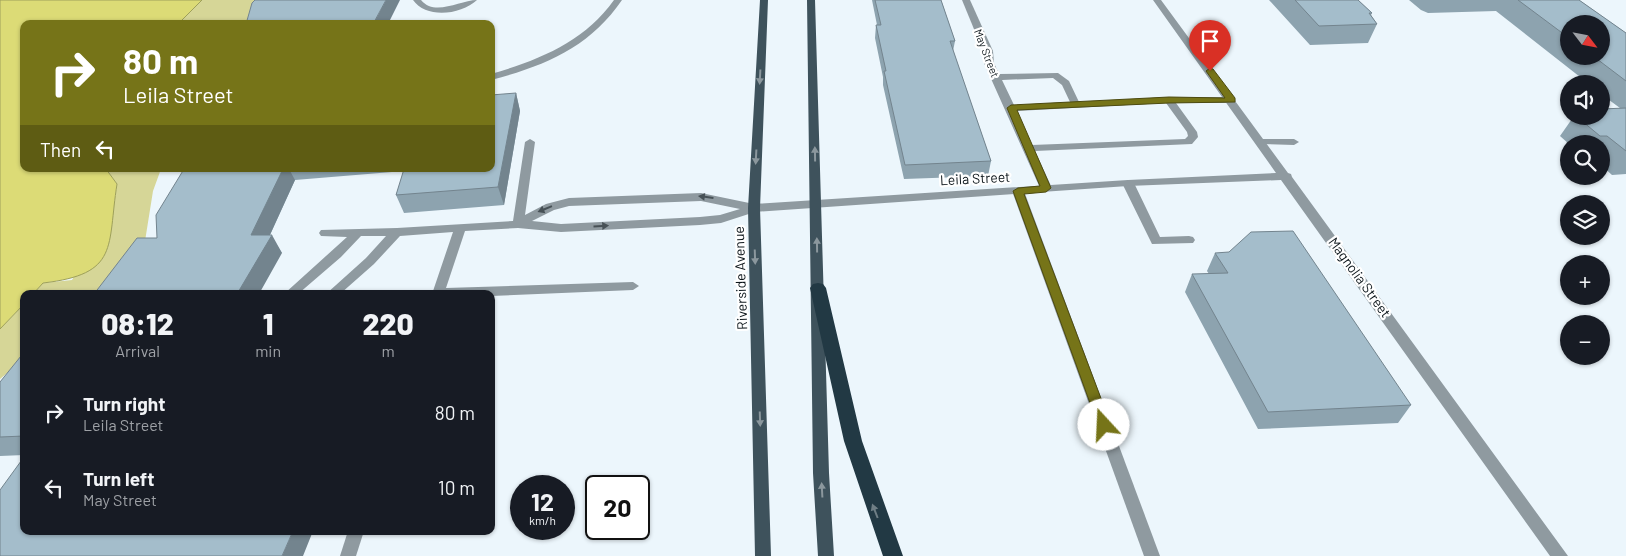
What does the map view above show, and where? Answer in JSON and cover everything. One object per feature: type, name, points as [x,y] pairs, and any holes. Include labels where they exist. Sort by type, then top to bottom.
[{"type":"highway","points":[[818,288],[853,442],[893,556]]},
{"type":"main road","name":"Riverside Avenue","points":[[764,0],[754,208],[764,556]]},
{"type":"main road","points":[[811,0],[821,473],[826,556]]},
{"type":"street","points":[[417,0],[422,6],[440,9],[460,6],[473,0]]},
{"type":"street","points":[[495,76],[545,60],[575,44],[596,28],[612,12],[618,0]]},
{"type":"street","name":"May Street","points":[[966,0],[988,51],[989,63],[1046,188]]},
{"type":"street","name":"Magnolia Street","points":[[1157,0],[1232,100],[1560,556]]},
{"type":"street","points":[[995,77],[1055,75],[1066,83],[1076,105]]},
{"type":"street","points":[[1011,108],[1169,100],[1232,100]]},
{"type":"street","points":[[1028,148],[1183,144],[1194,137],[1169,100]]},
{"type":"street","points":[[518,224],[530,142]]},
{"type":"street","points":[[1262,142],[1294,142]]},
{"type":"street","name":"Leila Street","points":[[754,208],[1128,183],[1287,176]]},
{"type":"street","points":[[1128,183],[1156,241],[1188,240]]},
{"type":"street","points":[[1018,191],[1152,556]]},
{"type":"street","points":[[518,224],[550,207],[569,202],[701,196],[754,208]]},
{"type":"street","points":[[325,233],[397,232],[518,224],[562,228],[700,221],[721,219],[754,208]]},
{"type":"street","points":[[439,290],[460,229]]},
{"type":"street","points":[[337,290],[370,261],[397,232]]},
{"type":"street","points":[[295,290],[337,254],[357,233]]},
{"type":"street","points":[[495,291],[633,286]]},
{"type":"street","points":[[348,556],[355,535]]},
{"type":"green space","points":[[202,0],[276,0],[262,20],[182,20]]},
{"type":"green space","points":[[108,172],[160,172],[153,191],[142,260],[121,290],[37,290],[43,283],[72,280],[113,211],[117,184]]},
{"type":"green space","points":[[20,308],[20,362],[0,379],[0,329]]},
{"type":"shaded area","points":[[0,0],[202,0],[182,20],[20,20],[20,172],[108,172],[117,184],[109,241],[105,254],[98,264],[86,273],[68,279],[43,283],[37,290],[20,290],[20,308],[0,329]]},
{"type":"building","points":[[255,0],[386,0],[375,20],[247,20],[252,3]]},
{"type":"building","points":[[875,0],[941,0],[955,41],[950,41],[991,161],[905,165],[884,71],[886,71],[876,25],[881,25]]},
{"type":"building","points":[[1295,0],[1358,0],[1372,13],[1369,13],[1377,24],[1319,26]]},
{"type":"building","points":[[1518,0],[1579,0],[1600,15],[1560,15],[1560,31]]},
{"type":"building","points":[[1610,22],[1626,33],[1626,81],[1605,65],[1610,65]]},
{"type":"building","points":[[516,93],[498,187],[396,195],[403,172],[495,172],[495,95]]},
{"type":"building","points":[[1626,108],[1626,151],[1610,138],[1610,135],[1599,135],[1587,125],[1610,125],[1610,109]]},
{"type":"building","points":[[182,172],[282,172],[251,235],[272,235],[239,290],[97,290],[137,238],[157,238],[156,215]]},
{"type":"building","points":[[1293,231],[1411,405],[1268,412],[1192,274],[1228,273],[1215,253],[1229,252],[1251,232]]},
{"type":"building","points":[[20,357],[20,436],[0,437],[0,382]]},
{"type":"building","points":[[20,462],[20,535],[291,535],[282,556],[0,556],[0,490]]},
{"type":"route","points":[[1104,425],[1018,191],[1046,188],[1011,108],[1169,100],[1232,100],[1210,71]]}]
